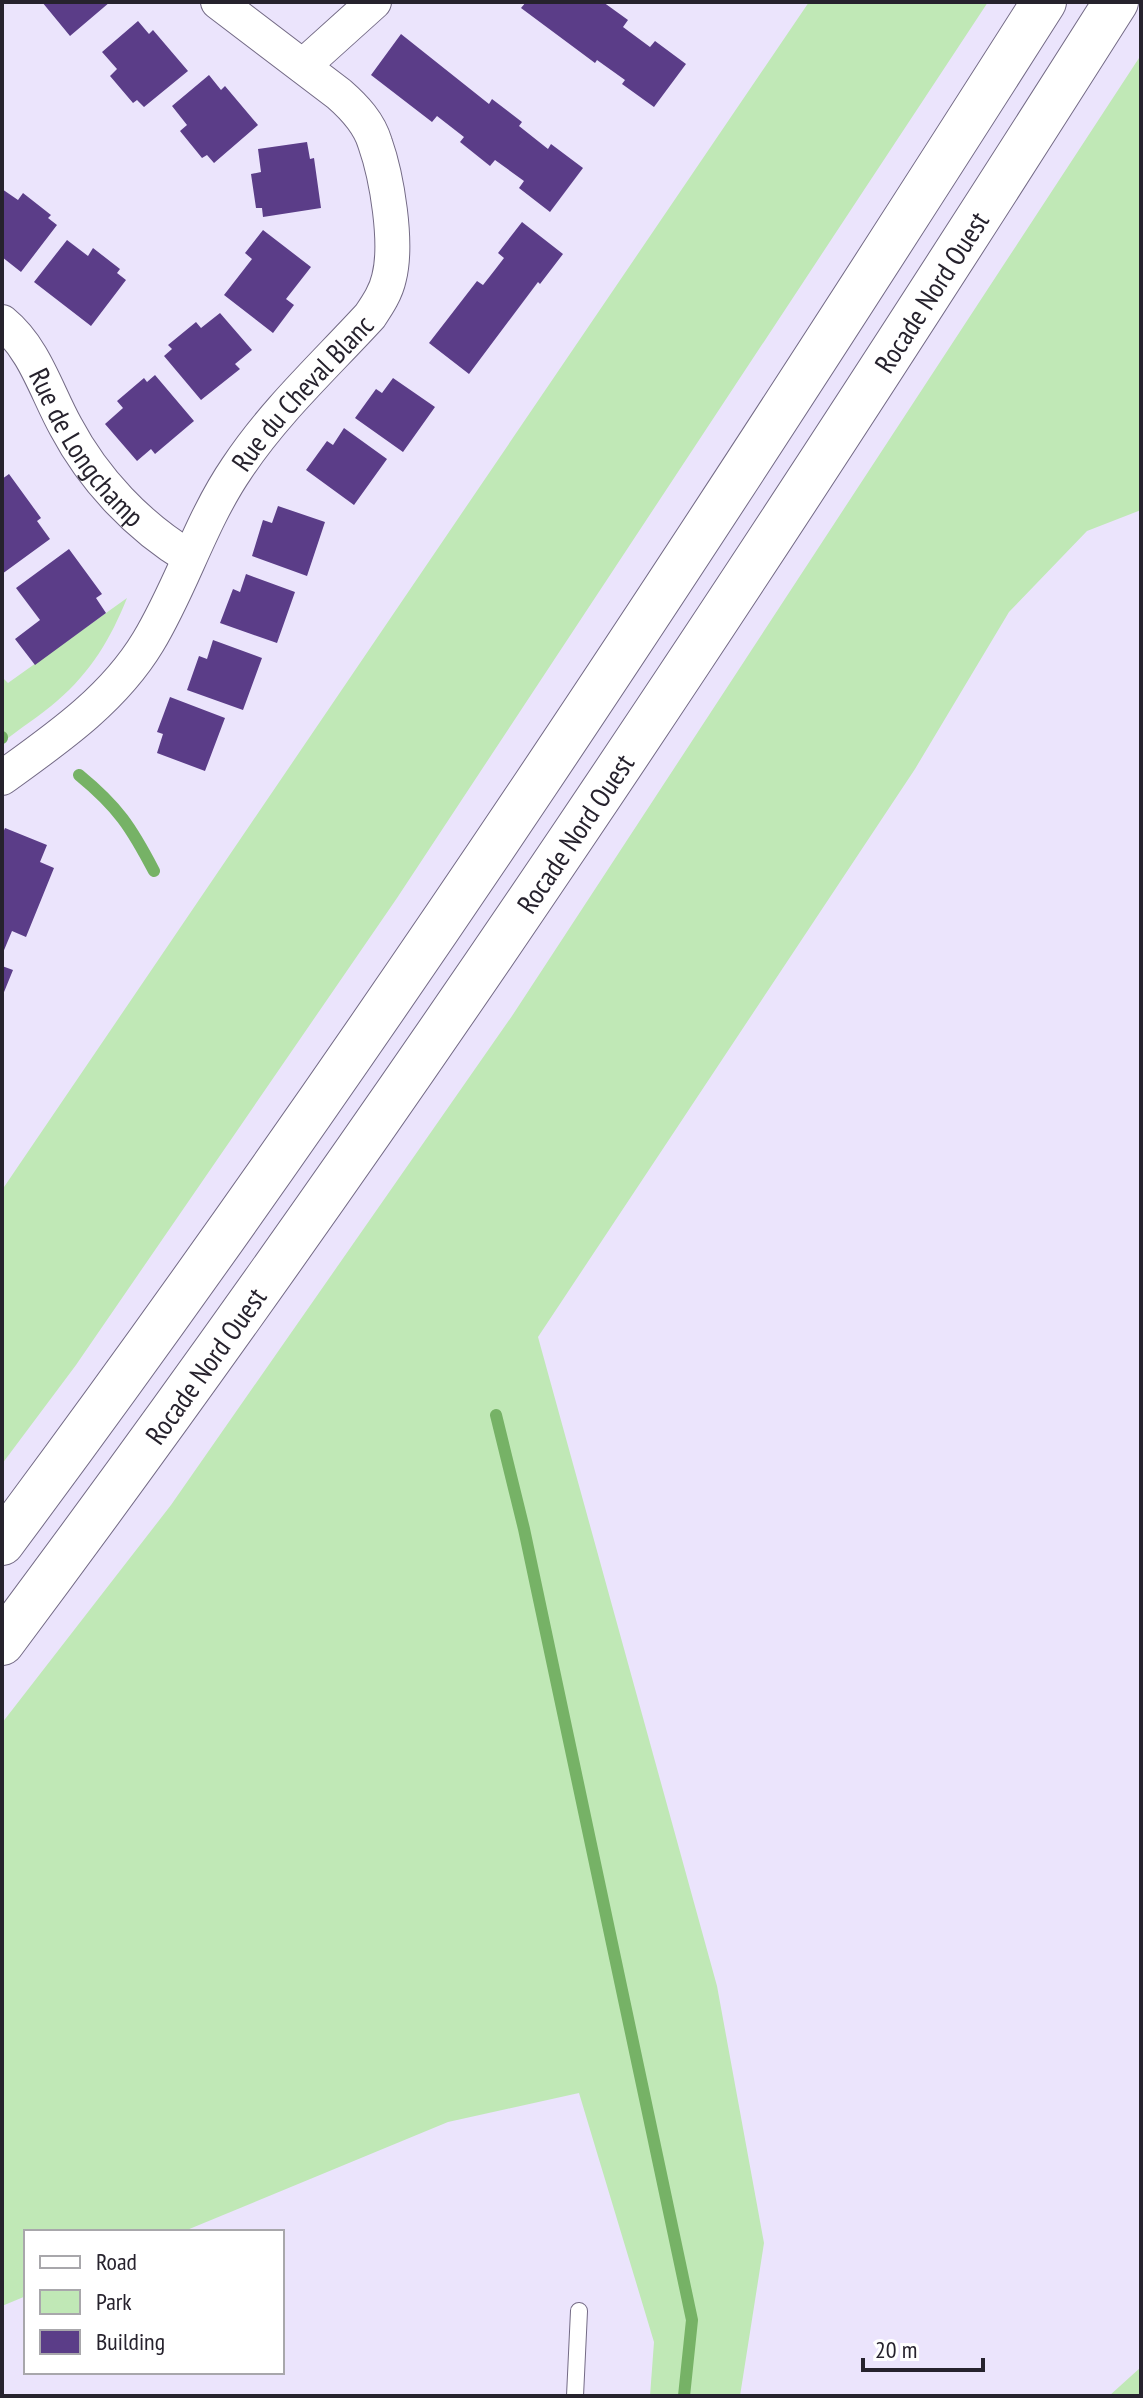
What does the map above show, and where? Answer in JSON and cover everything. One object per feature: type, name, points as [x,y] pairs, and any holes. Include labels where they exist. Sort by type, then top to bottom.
[{"type":"highway","points":[[2,1543],[273,1165],[531,792],[745,467],[1044,2]]},
{"type":"highway","name":"Rocade Nord Ouest","points":[[2,1643],[277,1266],[542,884],[900,343],[1116,2]]},
{"type":"street","name":"Rue du Cheval Blanc","points":[[2,778],[70,727],[105,696],[134,664],[163,615],[220,494],[238,466],[279,415],[370,316],[389,279],[392,237],[375,143],[354,107],[218,2]]},
{"type":"street","points":[[303,66],[374,2]]},
{"type":"street","name":"Rue de Longchamp","points":[[2,322],[30,353],[68,431],[97,473],[153,534],[189,557]]},
{"type":"lane","points":[[575,2396],[579,2311]]},
{"type":"green space","points":[[809,2],[988,2],[397,898],[76,1365],[2,1464],[2,1190]]},
{"type":"green space","points":[[1139,58],[1141,510],[1087,531],[1009,612],[915,769],[538,1337],[717,1986],[764,2243],[740,2396],[650,2396],[654,2342],[579,2093],[448,2122],[187,2230],[24,2230],[24,2297],[2,2306],[2,1723],[171,1505],[512,1016]]},
{"type":"green space","points":[[127,598],[107,641],[80,678],[2,743],[2,677],[8,683]]},
{"type":"green space","points":[[1141,2367],[1141,2396],[1109,2396]]},
{"type":"building","points":[[42,2],[110,2],[70,36]]},
{"type":"building","points":[[526,2],[603,2],[628,20],[623,27],[650,47],[655,41],[686,64],[654,107],[622,84],[625,80],[597,60],[595,63],[521,8]]},
{"type":"building","points":[[138,21],[149,34],[153,30],[188,71],[144,107],[137,100],[133,103],[110,76],[117,69],[102,52]]},
{"type":"building","points":[[401,34],[489,104],[492,99],[522,122],[519,126],[548,149],[551,144],[583,168],[550,212],[519,188],[524,181],[495,160],[490,166],[460,142],[464,137],[437,116],[432,122],[371,75]]},
{"type":"building","points":[[209,75],[221,90],[225,86],[258,125],[214,163],[207,155],[202,158],[180,131],[187,125],[172,106]]},
{"type":"building","points":[[307,142],[310,159],[314,158],[321,208],[263,217],[262,208],[256,208],[251,174],[261,172],[258,149]]},
{"type":"building","points":[[2,189],[18,200],[23,193],[51,215],[48,218],[57,225],[21,272],[2,257]]},
{"type":"building","points":[[522,222],[563,254],[540,284],[538,282],[469,374],[429,343],[477,281],[483,285],[504,258],[498,253]]},
{"type":"building","points":[[263,230],[311,267],[286,299],[294,305],[273,333],[224,295],[252,259],[245,253]]},
{"type":"building","points":[[67,240],[88,256],[93,248],[120,269],[117,273],[126,280],[91,326],[34,282]]},
{"type":"building","points":[[220,313],[252,350],[235,364],[240,369],[201,400],[164,356],[172,349],[168,345],[196,322],[201,328]]},
{"type":"building","points":[[155,375],[194,421],[155,454],[151,449],[137,461],[105,424],[123,408],[117,401],[144,378],[147,382]]},
{"type":"building","points":[[393,378],[435,407],[403,452],[355,418],[376,389],[382,393]]},
{"type":"building","points":[[344,428],[387,459],[354,505],[306,470],[327,441],[333,445]]},
{"type":"building","points":[[9,474],[41,518],[37,521],[50,539],[2,574],[2,479]]},
{"type":"building","points":[[278,506],[325,522],[307,576],[252,556],[263,520],[272,523]]},
{"type":"building","points":[[69,549],[102,594],[96,598],[106,613],[35,665],[15,639],[40,620],[16,588]]},
{"type":"building","points":[[246,574],[295,592],[277,643],[220,623],[233,589],[240,592]]},
{"type":"building","points":[[213,640],[262,658],[243,710],[187,690],[199,656],[207,659]]},
{"type":"building","points":[[170,697],[225,718],[205,771],[157,753],[163,734],[157,732]]},
{"type":"building","points":[[5,828],[47,845],[40,862],[54,868],[26,937],[12,931],[2,955],[2,835]]},
{"type":"building","points":[[2,966],[13,970],[2,997]]},
{"type":"waterway","points":[[79,775],[122,818],[154,871]]},
{"type":"waterway","points":[[496,1415],[524,1529],[692,2320],[684,2396]]}]
